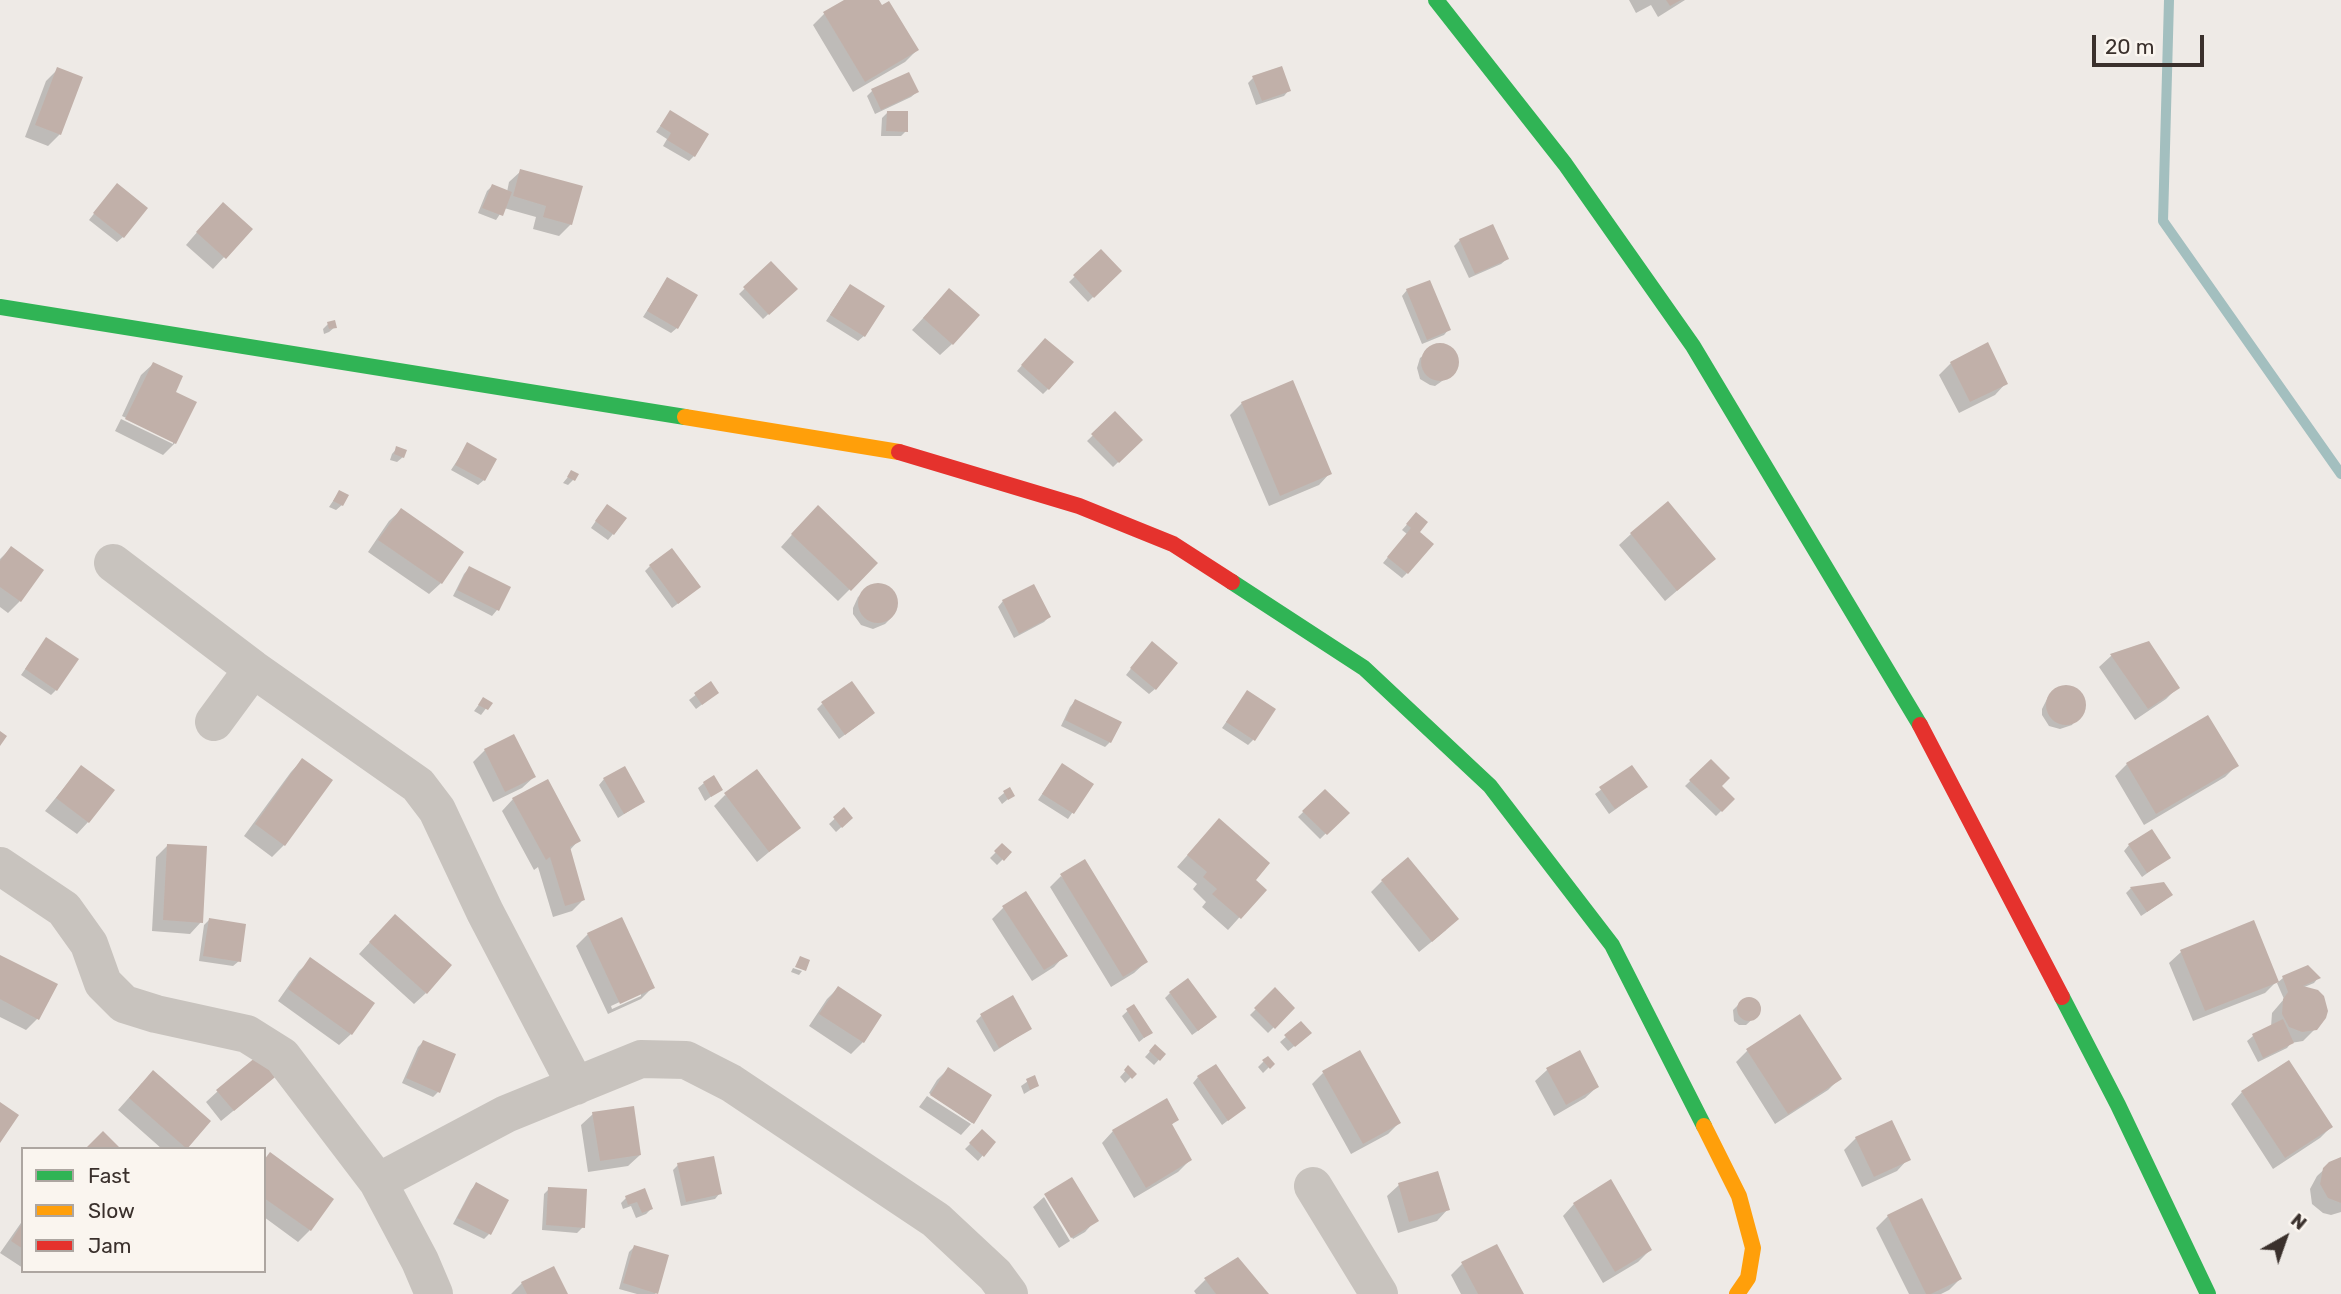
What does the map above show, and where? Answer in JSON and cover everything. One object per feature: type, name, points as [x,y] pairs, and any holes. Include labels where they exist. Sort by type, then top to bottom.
[{"type":"street","points":[[1436,0],[1565,164],[1693,346],[1925,734],[2118,1105],[2208,1294]]},
{"type":"street","points":[[0,307],[899,452],[1079,506],[1173,544],[1364,668],[1490,786],[1612,945],[1740,1196],[1753,1248],[1748,1278],[1738,1294]]},
{"type":"street","points":[[113,563],[253,669],[418,785],[437,810],[485,912],[576,1086]]},
{"type":"street","points":[[214,722],[253,669]]},
{"type":"street","points":[[0,866],[64,909],[89,944],[103,983],[124,1004],[156,1014],[247,1034],[282,1056],[378,1182],[420,1261],[434,1294]]},
{"type":"street","points":[[378,1182],[506,1114],[641,1059],[686,1060],[731,1083],[936,1220],[995,1275],[1009,1294]]},
{"type":"street","points":[[1312,1186],[1379,1294]]},
{"type":"building","points":[[844,0],[879,0],[882,5],[889,1],[919,50],[865,82],[823,12]]},
{"type":"building","points":[[1666,0],[1681,0],[1670,6]]},
{"type":"building","points":[[1282,66],[1291,91],[1262,101],[1252,76]]},
{"type":"building","points":[[57,67],[83,77],[61,135],[35,125]]},
{"type":"building","points":[[909,72],[919,92],[881,110],[871,89]]},
{"type":"building","points":[[670,110],[709,134],[695,157],[667,140],[671,133],[660,126]]},
{"type":"building","points":[[887,111],[908,111],[908,132],[886,131]]},
{"type":"building","points":[[520,169],[583,186],[572,225],[543,217],[546,206],[513,196]]},
{"type":"building","points":[[117,183],[148,208],[124,238],[93,213]]},
{"type":"building","points":[[492,184],[512,192],[503,216],[482,208]]},
{"type":"building","points":[[223,202],[253,229],[226,259],[196,232]]},
{"type":"building","points":[[1493,224],[1509,259],[1475,274],[1459,239]]},
{"type":"building","points":[[1101,249],[1122,271],[1094,298],[1073,275]]},
{"type":"building","points":[[771,261],[798,289],[769,315],[743,287]]},
{"type":"building","points":[[667,277],[698,295],[678,329],[647,311]]},
{"type":"building","points":[[1430,280],[1451,330],[1427,340],[1406,289]]},
{"type":"building","points":[[850,284],[885,306],[865,337],[830,315]]},
{"type":"building","points":[[949,288],[980,315],[953,345],[923,318]]},
{"type":"building","points":[[335,320],[337,328],[329,329],[327,322]]},
{"type":"building","points":[[1045,338],[1074,362],[1049,390],[1021,365]]},
{"type":"building","points":[[1988,342],[2008,384],[1970,402],[1950,362]]},
{"type":"building","points":[[1440,343],[1453,349],[1459,362],[1453,375],[1440,381],[1427,375],[1421,362],[1427,349]]},
{"type":"building","points":[[153,362],[183,376],[176,392],[197,402],[176,444],[125,419]]},
{"type":"building","points":[[1293,380],[1332,474],[1280,496],[1241,402]]},
{"type":"building","points":[[1115,411],[1143,440],[1119,463],[1091,434]]},
{"type":"building","points":[[467,442],[497,459],[485,481],[455,465]]},
{"type":"building","points":[[396,446],[407,450],[404,458],[394,454]]},
{"type":"building","points":[[571,470],[579,474],[575,481],[567,477]]},
{"type":"building","points":[[339,490],[349,495],[343,506],[333,501]]},
{"type":"building","points":[[1668,501],[1716,559],[1677,591],[1630,533]]},
{"type":"building","points":[[607,504],[627,518],[614,535],[595,521]]},
{"type":"building","points":[[818,505],[878,563],[851,591],[791,534]]},
{"type":"building","points":[[401,508],[464,552],[442,584],[378,540]]},
{"type":"building","points":[[1416,512],[1428,522],[1420,532],[1434,544],[1408,574],[1387,557],[1411,528],[1406,524]]},
{"type":"building","points":[[11,546],[44,570],[21,602],[0,587],[0,561]]},
{"type":"building","points":[[672,548],[701,587],[678,604],[649,565]]},
{"type":"building","points":[[469,566],[511,587],[499,611],[457,590]]},
{"type":"building","points":[[878,583],[886,584],[892,589],[897,595],[897,611],[892,617],[886,622],[878,623],[870,622],[864,617],[859,611],[858,603],[859,595],[864,589],[870,584]]},
{"type":"building","points":[[1034,584],[1051,617],[1019,634],[1002,600]]},
{"type":"building","points":[[46,637],[79,659],[57,691],[25,669]]},
{"type":"building","points":[[1152,641],[1178,663],[1156,690],[1130,668]]},
{"type":"building","points":[[2149,641],[2180,688],[2148,709],[2110,654]]},
{"type":"building","points":[[711,681],[719,693],[702,705],[694,693]]},
{"type":"building","points":[[852,681],[875,713],[845,735],[821,702]]},
{"type":"building","points":[[2066,685],[2080,691],[2086,705],[2080,719],[2066,725],[2052,719],[2046,705],[2052,691]]},
{"type":"building","points":[[1247,690],[1276,709],[1255,741],[1226,722]]},
{"type":"building","points":[[483,697],[493,703],[488,710],[478,705]]},
{"type":"building","points":[[1075,699],[1122,722],[1111,743],[1065,720]]},
{"type":"building","points":[[2208,715],[2239,766],[2156,814],[2126,763]]},
{"type":"building","points":[[0,731],[7,736],[0,746]]},
{"type":"building","points":[[514,734],[536,777],[505,792],[484,749]]},
{"type":"building","points":[[302,758],[333,780],[285,846],[255,824]]},
{"type":"building","points":[[1711,759],[1730,778],[1722,786],[1735,799],[1722,812],[1689,780]]},
{"type":"building","points":[[1062,763],[1094,784],[1074,814],[1042,794]]},
{"type":"building","points":[[81,765],[115,790],[89,823],[56,798]]},
{"type":"building","points":[[1632,765],[1648,787],[1615,809],[1599,787]]},
{"type":"building","points":[[625,766],[645,802],[624,814],[603,778]]},
{"type":"building","points":[[757,769],[801,828],[769,852],[724,793]]},
{"type":"building","points":[[714,775],[723,790],[711,797],[703,782]]},
{"type":"building","points":[[548,779],[581,841],[570,847],[585,900],[565,906],[550,857],[546,860],[512,798]]},
{"type":"building","points":[[1010,787],[1015,796],[1008,800],[1003,791]]},
{"type":"building","points":[[1325,789],[1350,813],[1327,835],[1302,811]]},
{"type":"building","points":[[844,807],[853,818],[842,828],[833,817]]},
{"type":"building","points":[[1219,818],[1270,863],[1256,880],[1267,890],[1241,919],[1212,894],[1217,889],[1203,877],[1207,872],[1187,855]]},
{"type":"building","points":[[2152,829],[2171,858],[2147,873],[2128,844]]},
{"type":"building","points":[[1002,843],[1012,852],[1004,861],[994,851]]},
{"type":"building","points":[[167,844],[207,846],[203,923],[163,920]]},
{"type":"building","points":[[1408,857],[1459,919],[1432,942],[1381,880]]},
{"type":"building","points":[[1085,859],[1148,962],[1123,977],[1060,874]]},
{"type":"building","points":[[2164,882],[2173,895],[2147,912],[2130,887]]},
{"type":"building","points":[[1026,891],[1068,956],[1044,970],[1002,906]]},
{"type":"building","points":[[395,914],[452,965],[427,994],[369,942]]},
{"type":"building","points":[[622,917],[655,988],[620,1004],[587,933]]},
{"type":"building","points":[[209,918],[246,924],[241,962],[203,956]]},
{"type":"building","points":[[2254,920],[2279,982],[2205,1011],[2180,950]]},
{"type":"building","points":[[0,955],[58,984],[39,1020],[0,999]]},
{"type":"building","points":[[800,956],[810,960],[806,971],[795,967]]},
{"type":"building","points":[[310,957],[375,1003],[352,1035],[288,989]]},
{"type":"building","points":[[2308,965],[2321,978],[2303,986],[2318,990],[2324,996],[2328,1011],[2317,1030],[2302,1032],[2289,1027],[2282,1014],[2283,999],[2288,992],[2282,976]]},
{"type":"building","points":[[1188,978],[1217,1017],[1198,1031],[1169,992]]},
{"type":"building","points":[[838,986],[882,1015],[864,1043],[819,1014]]},
{"type":"building","points":[[1275,987],[1295,1008],[1275,1029],[1254,1008]]},
{"type":"building","points":[[1013,995],[1032,1029],[999,1048],[980,1014]]},
{"type":"building","points":[[1749,997],[1760,1004],[1761,1009],[1754,1020],[1749,1021],[1738,1014],[1737,1009],[1744,998]]},
{"type":"building","points":[[1134,1004],[1153,1033],[1144,1038],[1126,1009]]},
{"type":"building","points":[[1800,1014],[1842,1079],[1788,1114],[1746,1049]]},
{"type":"building","points":[[2283,1019],[2294,1043],[2263,1058],[2252,1034]]},
{"type":"building","points":[[1301,1021],[1312,1033],[1295,1047],[1284,1035]]},
{"type":"building","points":[[423,1040],[456,1054],[440,1093],[406,1078]]},
{"type":"building","points":[[1155,1044],[1166,1054],[1160,1061],[1149,1051]]},
{"type":"building","points":[[1360,1050],[1401,1123],[1363,1144],[1322,1071]]},
{"type":"building","points":[[1580,1050],[1599,1087],[1566,1105],[1546,1068]]},
{"type":"building","points":[[262,1052],[280,1073],[234,1111],[216,1090]]},
{"type":"building","points":[[1268,1056],[1275,1064],[1270,1069],[1262,1060]]},
{"type":"building","points":[[2289,1060],[2333,1127],[2285,1158],[2241,1091]]},
{"type":"building","points":[[1216,1064],[1246,1108],[1228,1121],[1197,1076]]},
{"type":"building","points":[[1128,1065],[1137,1074],[1132,1079],[1124,1070]]},
{"type":"building","points":[[948,1067],[992,1095],[974,1124],[930,1095]]},
{"type":"building","points":[[153,1070],[211,1121],[189,1147],[185,1147],[129,1098]]},
{"type":"building","points":[[1035,1075],[1039,1086],[1030,1090],[1026,1079]]},
{"type":"building","points":[[1167,1098],[1179,1120],[1172,1124],[1192,1160],[1146,1188],[1112,1130]]},
{"type":"building","points":[[0,1102],[19,1115],[0,1143]]},
{"type":"building","points":[[634,1106],[641,1155],[600,1161],[592,1112]]},
{"type":"building","points":[[1892,1120],[1911,1160],[1874,1177],[1855,1137]]},
{"type":"building","points":[[982,1129],[996,1142],[984,1157],[969,1143]]},
{"type":"building","points":[[103,1131],[119,1147],[87,1147]]},
{"type":"building","points":[[270,1152],[334,1199],[311,1231],[266,1199],[266,1157]]},
{"type":"building","points":[[714,1156],[722,1194],[686,1202],[677,1163]]},
{"type":"building","points":[[2341,1157],[2341,1203],[2328,1198],[2320,1184],[2323,1168]]},
{"type":"building","points":[[1438,1171],[1450,1210],[1409,1222],[1398,1183]]},
{"type":"building","points":[[1072,1177],[1099,1221],[1071,1238],[1044,1194]]},
{"type":"building","points":[[1611,1179],[1652,1250],[1615,1272],[1573,1203]]},
{"type":"building","points":[[476,1182],[509,1200],[491,1235],[457,1218]]},
{"type":"building","points":[[548,1187],[587,1189],[585,1228],[546,1225]]},
{"type":"building","points":[[645,1188],[653,1209],[642,1213],[637,1202],[628,1205],[625,1196]]},
{"type":"building","points":[[1922,1198],[1962,1279],[1931,1294],[1926,1294],[1887,1215]]},
{"type":"building","points":[[21,1225],[21,1248],[11,1241]]},
{"type":"building","points":[[1497,1244],[1524,1294],[1478,1294],[1461,1262]]},
{"type":"building","points":[[634,1245],[669,1255],[658,1294],[623,1283]]},
{"type":"building","points":[[1238,1257],[1269,1294],[1216,1294],[1204,1278]]},
{"type":"building","points":[[554,1266],[568,1294],[527,1294],[521,1282]]},
{"type":"waterway","points":[[2169,0],[2163,221],[2341,474]]},
{"type":"traffic: fast","points":[[1436,0],[1565,164],[1693,346],[1920,725]]},
{"type":"traffic: fast","points":[[0,307],[685,417]]},
{"type":"traffic: fast","points":[[1232,582],[1364,668],[1490,786],[1612,945],[1704,1126]]},
{"type":"traffic: fast","points":[[2062,997],[2118,1105],[2208,1294]]},
{"type":"traffic: slow","points":[[685,417],[899,452]]},
{"type":"traffic: slow","points":[[1704,1126],[1739,1196],[1753,1248],[1748,1278],[1737,1294]]},
{"type":"traffic: jam","points":[[899,452],[1079,506],[1173,544],[1232,582]]},
{"type":"traffic: jam","points":[[1920,725],[2062,997]]}]
